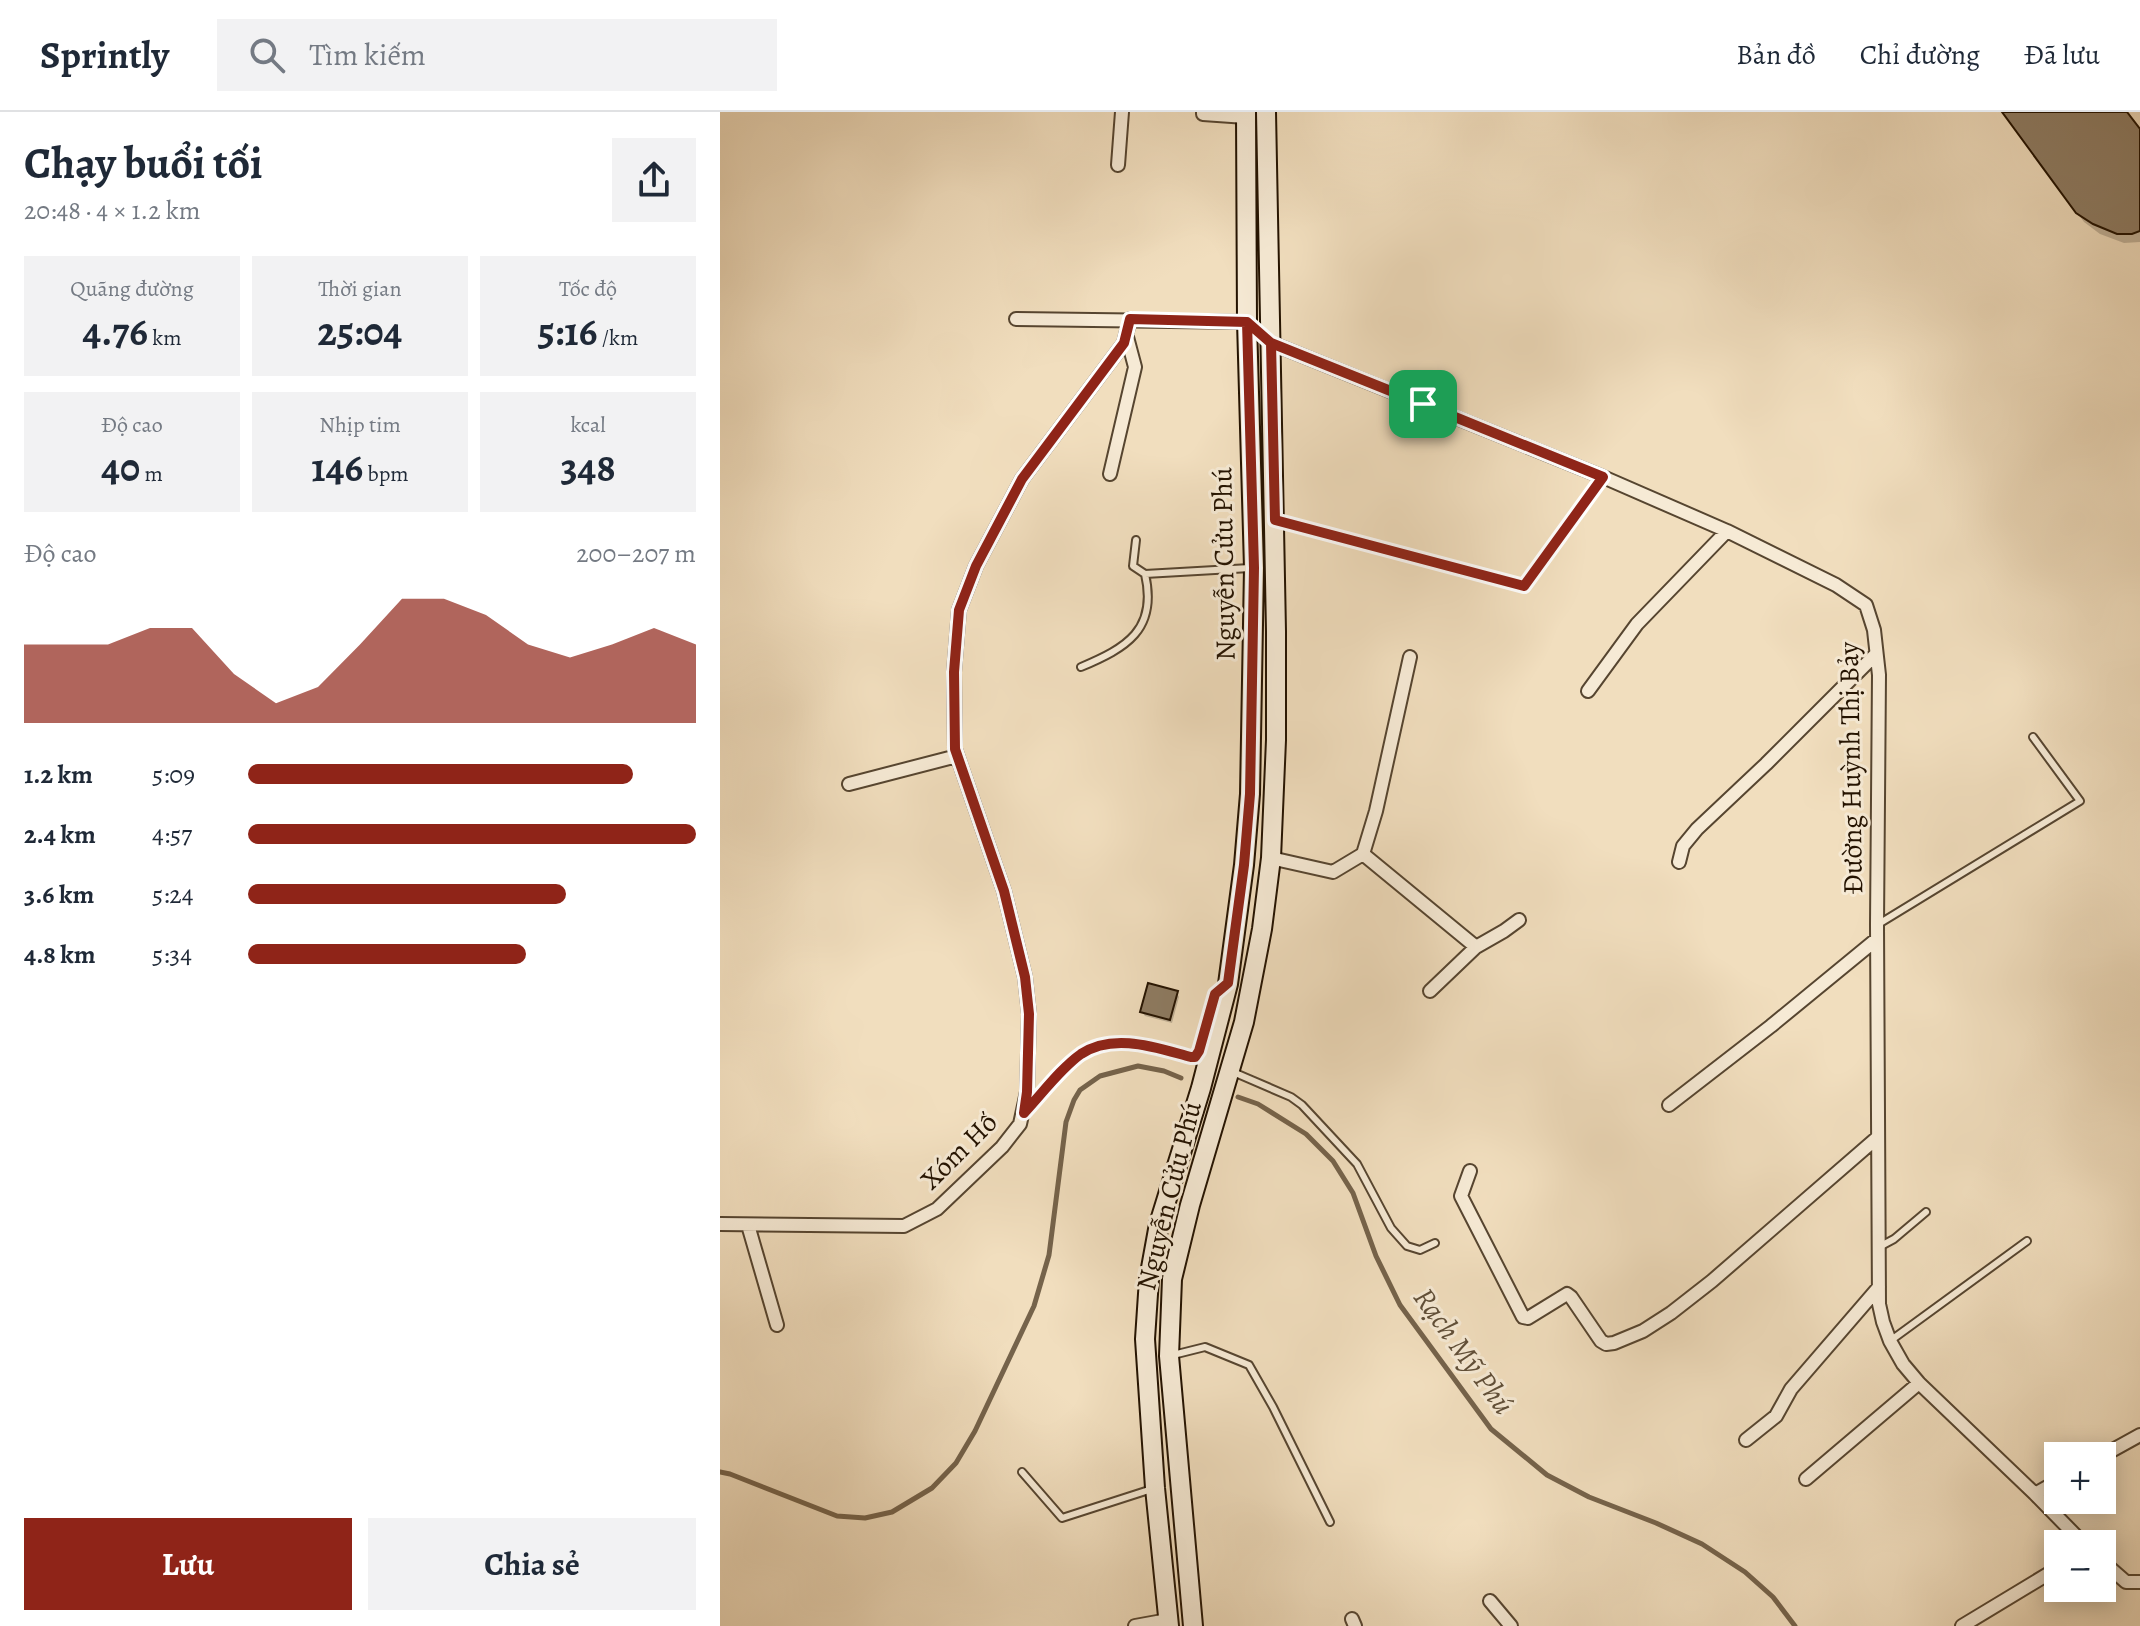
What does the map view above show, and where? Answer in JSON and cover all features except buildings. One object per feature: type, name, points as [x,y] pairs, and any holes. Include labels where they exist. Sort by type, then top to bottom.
[{"type":"main road","name":"Nguyễn Cửu Phú","points":[[1193,1626],[1169,1356],[1172,1279],[1190,1205],[1244,1022],[1262,929],[1271,858],[1276,740],[1275,520],[1266,112]]},
{"type":"main road","name":"Nguyễn Cửu Phú","points":[[1169,1623],[1155,1488],[1145,1339],[1149,1279],[1159,1224],[1201,1088],[1228,983],[1250,794],[1254,568],[1247,322],[1246,114]]},
{"type":"main road","points":[[1247,322],[1271,343]]},
{"type":"street","points":[[1118,165],[1122,112]]},
{"type":"street","points":[[1203,112],[1246,114]]},
{"type":"street","points":[[1016,319],[1247,322]]},
{"type":"street","name":"Xóm Hố","points":[[720,1224],[904,1226],[937,1209],[1002,1147],[1016,1130],[1024,1113],[1029,1014],[1025,977],[1004,891],[955,749],[954,672],[959,610],[976,566],[1022,479],[1124,343],[1130,319]]},
{"type":"street","points":[[1110,474],[1135,367],[1126,334]]},
{"type":"street","name":"Đường Huỳnh Thị Bảy","points":[[1271,343],[1603,477],[1727,531],[1836,585],[1866,605],[1874,630],[1879,675],[1878,1137],[1879,1287],[1883,1322],[1903,1364],[1919,1383],[2070,1530]]},
{"type":"street","points":[[1588,691],[1637,624],[1727,531]]},
{"type":"street","points":[[1679,862],[1683,846],[1697,829],[1876,654]]},
{"type":"street","points":[[1271,858],[1334,872],[1363,854],[1376,811],[1410,657]]},
{"type":"street","points":[[849,784],[957,756]]},
{"type":"street","points":[[1363,854],[1476,947]]},
{"type":"street","points":[[1430,991],[1476,947],[1519,920]]},
{"type":"street","points":[[1669,1105],[1877,939]]},
{"type":"street","points":[[1470,1171],[1461,1196],[1522,1316],[1528,1318],[1567,1294],[1602,1342],[1611,1344],[1643,1331],[1671,1313],[1878,1137]]},
{"type":"street","points":[[748,1225],[777,1325]]},
{"type":"street","points":[[1746,1440],[1776,1416],[1791,1389],[1879,1287]]},
{"type":"street","points":[[1806,1479],[1919,1383]]},
{"type":"street","points":[[2116,1448],[2140,1435]]},
{"type":"street","points":[[2035,1494],[2044,1489]]},
{"type":"street","points":[[2116,1573],[2126,1582],[2140,1582]]},
{"type":"street","points":[[1962,1626],[2044,1576]]},
{"type":"street","points":[[1490,1601],[1511,1626]]},
{"type":"street","points":[[1135,1626],[1169,1623]]},
{"type":"lane","points":[[1275,520],[1524,586],[1603,477]]},
{"type":"lane","points":[[1136,540],[1133,566],[1145,574],[1254,568]]},
{"type":"lane","points":[[1081,667],[1114,653],[1130,641],[1141,625],[1146,606],[1145,574]]},
{"type":"lane","points":[[1877,925],[2080,801],[2033,737]]},
{"type":"lane","points":[[1024,1113],[1072,1061],[1101,1044],[1146,1045],[1195,1057],[1215,994],[1228,983]]},
{"type":"lane","points":[[1230,1071],[1291,1097],[1302,1105],[1357,1164],[1391,1228],[1408,1248],[1420,1250],[1435,1243]]},
{"type":"lane","points":[[1879,1247],[1894,1239],[1926,1212]]},
{"type":"lane","points":[[1890,1341],[2027,1241]]},
{"type":"lane","points":[[1169,1356],[1205,1347],[1249,1365],[1330,1522]]},
{"type":"lane","points":[[1022,1472],[1062,1518],[1155,1488]]},
{"type":"waterway","name":"Rạch Mỹ Phú","points":[[720,1472],[837,1516],[865,1518],[892,1512],[932,1488],[956,1463],[975,1431],[1034,1306],[1049,1255],[1066,1122],[1080,1090],[1100,1076],[1138,1066],[1181,1078]]},
{"type":"waterway","name":"Rạch Mỹ Phú","points":[[1238,1097],[1258,1104],[1306,1134],[1333,1161],[1353,1193],[1376,1256],[1400,1305],[1491,1429],[1547,1475],[1589,1497],[1702,1544],[1745,1572],[1773,1597],[1795,1626]]},
{"type":"route","points":[[1423,404],[1271,343],[1247,322],[1254,568],[1250,794],[1228,983],[1215,994],[1195,1057],[1146,1045],[1101,1044],[1072,1061],[1024,1113],[1029,1014],[1025,977],[1004,891],[955,749],[954,672],[959,610],[976,566],[1022,479],[1124,343],[1130,319],[1247,322],[1271,343],[1275,520],[1524,586],[1603,477],[1423,404]]}]
